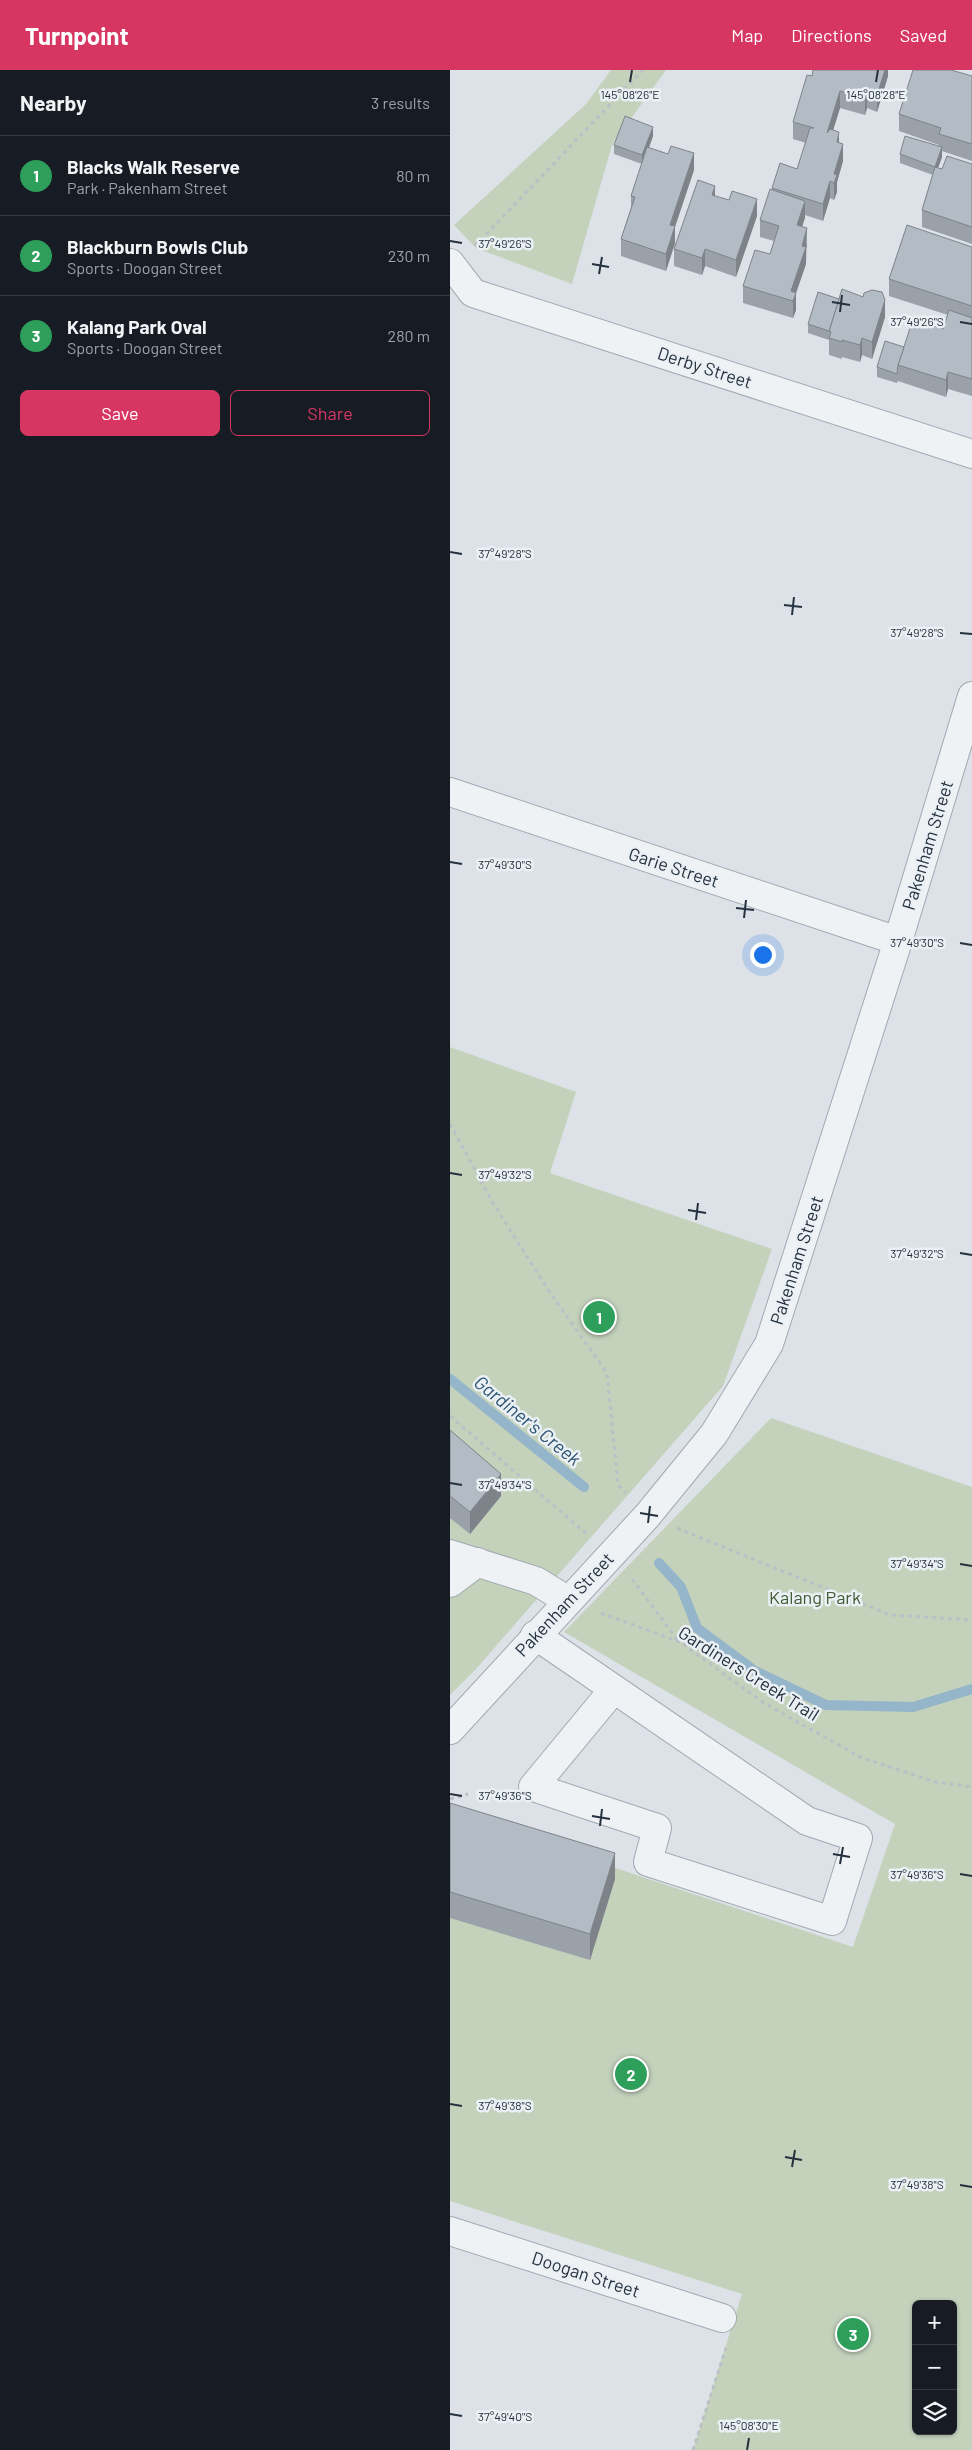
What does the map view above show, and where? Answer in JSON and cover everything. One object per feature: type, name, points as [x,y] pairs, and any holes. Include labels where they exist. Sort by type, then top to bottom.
[{"type":"street","name":"Derby Street","points":[[452,265],[473,293],[972,454]]},
{"type":"street","name":"Pakenham Street","points":[[450,1730],[567,1600],[646,1516],[714,1434],[769,1344],[898,941],[972,696]]},
{"type":"street","name":"Garie Street","points":[[450,792],[898,941]]},
{"type":"street","points":[[450,1554],[536,1581],[567,1600]]},
{"type":"street","points":[[450,1583],[478,1562]]},
{"type":"street","points":[[535,1635],[614,1689],[806,1821],[858,1838],[832,1921],[648,1862],[657,1828],[533,1787],[614,1689]]},
{"type":"street","name":"Doogan Street","points":[[450,2231],[722,2318]]},
{"type":"path","points":[[452,265],[553,167],[643,70]]},
{"type":"path","points":[[450,1124],[493,1203],[549,1292],[607,1373],[618,1485],[646,1516],[890,1615],[972,1620]]},
{"type":"path","points":[[450,1416],[610,1554],[680,1642]]},
{"type":"path","name":"Gardiners Creek Trail","points":[[567,1600],[680,1642],[764,1703],[862,1758],[936,1782],[972,1787]]},
{"type":"path","points":[[450,1799],[468,1794]]},
{"type":"path","points":[[693,2450],[728,2341],[722,2318]]},
{"type":"green space","points":[[611,70],[666,70],[612,145],[572,284],[476,248],[454,225],[586,104]]},
{"type":"green space","points":[[450,1047],[576,1092],[550,1173],[772,1249],[723,1386],[476,1669],[450,1695]]},
{"type":"green space","name":"Kalang Park","points":[[771,1418],[972,1487],[972,2450],[693,2450],[742,2294],[450,2201],[450,1813],[853,1947],[895,1824],[564,1632]]},
{"type":"building","points":[[813,70],[885,70],[877,95],[867,92],[865,98],[840,91],[827,133],[830,129],[839,132],[837,142],[843,144],[834,174],[837,175],[834,183],[830,181],[823,204],[772,188],[780,163],[797,169],[810,128],[814,128],[793,122],[807,75],[812,76]]},
{"type":"building","points":[[913,70],[951,70],[972,76],[972,144],[939,134],[941,128],[899,114]]},
{"type":"building","points":[[625,116],[653,127],[642,155],[614,145]]},
{"type":"building","points":[[905,136],[942,147],[935,167],[900,154]]},
{"type":"building","points":[[671,146],[694,153],[670,225],[675,226],[666,254],[621,239],[635,197],[631,196],[647,147],[668,154]]},
{"type":"building","points":[[947,156],[972,164],[972,227],[922,210],[935,167],[942,169]]},
{"type":"building","points":[[698,180],[715,186],[712,195],[729,200],[732,191],[757,199],[736,260],[705,249],[702,258],[674,249]]},
{"type":"building","points":[[770,189],[805,201],[797,225],[807,228],[802,246],[806,247],[791,291],[796,293],[793,301],[743,286],[755,250],[770,254],[779,226],[760,220]]},
{"type":"building","points":[[907,225],[972,247],[972,306],[889,279]]},
{"type":"building","points":[[842,289],[863,297],[864,293],[872,290],[882,292],[885,300],[872,342],[862,338],[860,345],[829,338],[831,332],[829,331]]},
{"type":"building","points":[[818,292],[839,299],[829,331],[808,324]]},
{"type":"building","points":[[949,310],[972,318],[972,379],[948,372],[946,380],[898,365],[913,319],[943,329]]},
{"type":"building","points":[[885,341],[904,347],[897,374],[877,367]]},
{"type":"building","points":[[450,1430],[501,1474],[470,1512],[450,1496]]},
{"type":"building","points":[[450,1803],[615,1853],[590,1934],[450,1892]]},
{"type":"waterway","name":"Gardiner's Creek","points":[[450,1379],[584,1487]]},
{"type":"waterway","name":"Gardiner's Creek","points":[[659,1563],[681,1587],[697,1628],[755,1671],[826,1705],[913,1707],[972,1689]]},
{"type":"place","name":"Blacks Walk Reserve","points":[[599,1317]]},
{"type":"place","name":"Blackburn Bowls Club","points":[[631,2074]]},
{"type":"place","name":"Kalang Park Oval","points":[[853,2334]]}]
